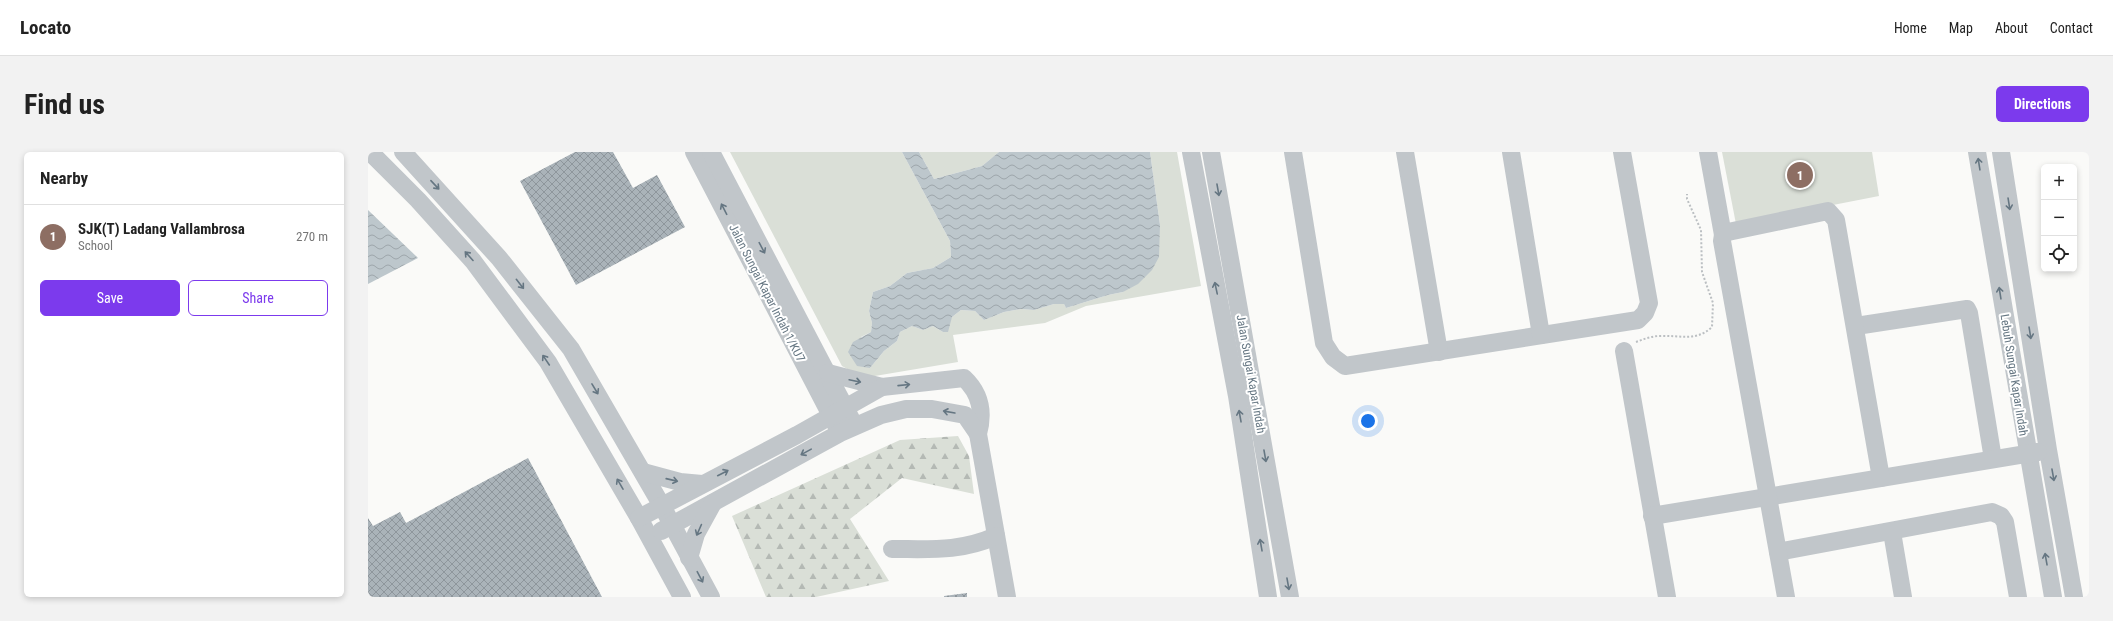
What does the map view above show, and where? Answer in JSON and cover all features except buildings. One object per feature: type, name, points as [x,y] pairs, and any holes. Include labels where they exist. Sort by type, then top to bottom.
[{"type":"street","name":"Jalan Sungai Kapar Indah 1/KU7","points":[[694,152],[818,368],[847,429]]},
{"type":"street","name":"Jalan Sungai Kapar Indah 1/KU7","points":[[711,152],[812,347],[818,368],[816,389],[838,412]]},
{"type":"street","name":"Jalan Sungai Kapar Indah","points":[[1190,152],[1237,396],[1268,597]]},
{"type":"street","name":"Jalan Sungai Kapar Indah","points":[[1211,152],[1290,597]]},
{"type":"street","points":[[1293,152],[1324,343],[1333,357],[1346,366],[1638,320],[1645,313],[1649,303],[1622,152]]},
{"type":"street","points":[[1405,152],[1439,352]]},
{"type":"street","points":[[1511,152],[1541,335]]},
{"type":"street","points":[[1708,152],[1723,235],[1722,241],[1786,597]]},
{"type":"street","name":"Lebuh Sungai Kapar Indah","points":[[1977,152],[2027,454],[2053,597]]},
{"type":"street","name":"Lebuh Sungai Kapar Indah","points":[[2001,152],[2048,450],[2074,597]]},
{"type":"street","points":[[371,153],[391,172],[473,261],[548,362],[639,518],[682,597]]},
{"type":"street","points":[[406,154],[499,258],[571,349],[662,506],[711,597]]},
{"type":"street","points":[[1723,235],[1728,232],[1828,211],[1833,214],[1836,220],[1856,326],[1881,478]]},
{"type":"street","points":[[1856,326],[1961,308],[1966,309],[1969,313],[1993,459]]},
{"type":"street","points":[[1628,348],[1652,516],[1667,597]]},
{"type":"street","points":[[818,368],[882,387],[964,378],[974,387],[978,398],[982,419],[978,434],[989,539],[1007,597]]},
{"type":"street","points":[[639,518],[797,435],[882,387]]},
{"type":"street","points":[[797,435],[811,412],[816,389]]},
{"type":"street","points":[[650,538],[671,525],[847,429],[881,415],[906,409],[932,409],[965,415],[978,434]]},
{"type":"street","points":[[1652,516],[2048,450]]},
{"type":"street","points":[[642,472],[680,482],[702,484]]},
{"type":"street","points":[[690,558],[696,534],[713,503]]},
{"type":"street","points":[[1778,552],[1892,532],[1992,512],[2001,516],[2005,522],[2018,597]]},
{"type":"street","points":[[1892,532],[1903,597]]},
{"type":"street","points":[[892,549],[957,549],[989,539]]},
{"type":"path","points":[[1628,348],[1655,336],[1696,337],[1704,334],[1712,327],[1713,303],[1702,272],[1701,230],[1687,199],[1687,194]]},
{"type":"green space","points":[[730,152],[902,152],[950,241],[951,257],[933,268],[907,273],[890,286],[873,292],[869,311],[872,323],[871,332],[861,337],[870,368],[884,351],[897,341],[900,332],[912,326],[923,330],[933,326],[943,332],[952,317],[961,310],[975,311],[984,320],[1004,312],[1021,309],[1034,310],[1054,304],[1064,304],[1066,308],[1123,292],[1160,225],[1150,152],[1177,152],[1201,286],[1086,306],[1045,323],[953,335],[958,362],[863,378],[842,366]]},
{"type":"green space","points":[[919,152],[999,152],[982,166],[934,179]]},
{"type":"green space","points":[[1722,152],[1872,152],[1879,196],[1736,224]]},
{"type":"green space","points":[[958,436],[969,456],[974,494],[902,478],[850,519],[889,581],[816,597],[766,597],[732,516],[900,440]]},
{"type":"water","points":[[902,152],[919,152],[934,179],[982,166],[999,152],[1150,152],[1160,225],[1159,257],[1152,270],[1138,284],[1123,292],[1066,308],[1064,304],[1054,304],[1034,310],[1021,309],[1004,312],[984,320],[975,311],[961,310],[952,317],[948,332],[943,332],[933,326],[923,330],[912,326],[900,332],[897,341],[884,351],[870,368],[857,366],[848,352],[853,342],[871,332],[872,323],[869,311],[873,292],[890,286],[907,273],[933,268],[951,257],[950,241]]},
{"type":"water","points":[[368,210],[418,258],[368,284]]},
{"type":"place","name":"SJK(T) Ladang Vallambrosa","points":[[1800,175]]}]
